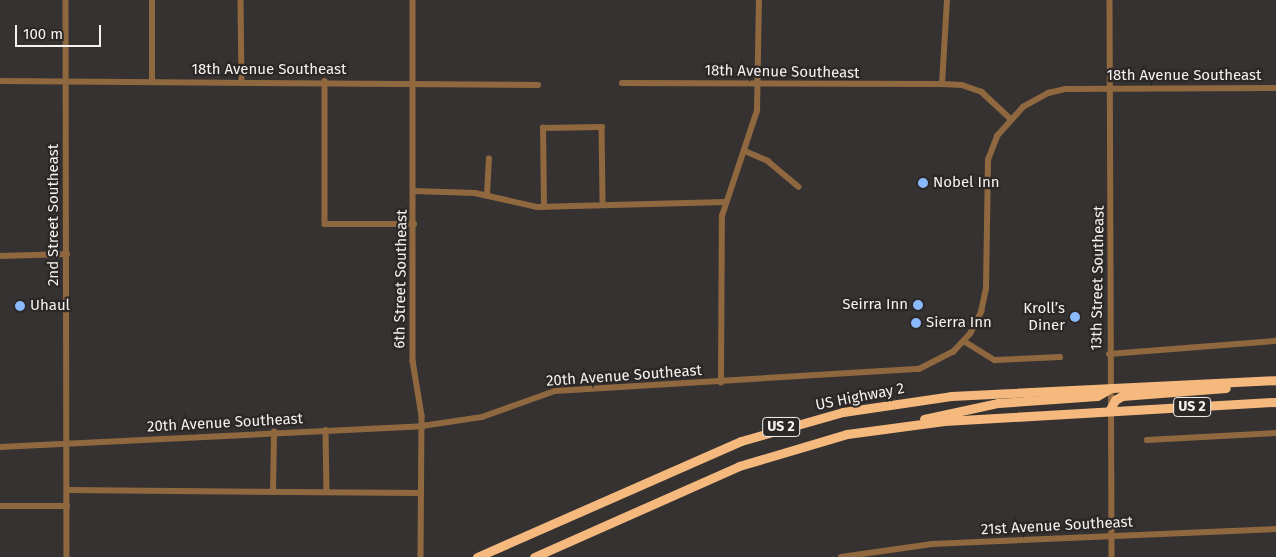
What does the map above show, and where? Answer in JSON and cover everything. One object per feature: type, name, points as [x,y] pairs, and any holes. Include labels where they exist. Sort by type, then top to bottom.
[{"type":"highway","name":"US Highway 2","points":[[477,557],[741,441],[843,412],[951,396],[1276,380]]},
{"type":"highway","points":[[1109,411],[1115,400],[1122,396],[1206,391],[1276,380]]},
{"type":"highway","points":[[900,426],[980,406],[1080,399],[1104,394],[1109,389]]},
{"type":"highway","name":"US 2","points":[[534,557],[739,466],[811,442],[900,426],[1109,411],[1276,402]]},
{"type":"highway","points":[[488,557],[526,534]]},
{"type":"street","name":"2nd Street Southeast","points":[[66,0],[68,443],[66,506]]},
{"type":"street","points":[[152,0],[152,80]]},
{"type":"street","points":[[241,0],[242,81]]},
{"type":"street","name":"6th Street Southeast","points":[[413,0],[414,224],[412,361],[422,426],[421,557]]},
{"type":"street","points":[[722,383],[722,231],[725,202],[745,151],[757,111],[759,0]]},
{"type":"street","points":[[942,84],[947,0]]},
{"type":"street","name":"13th Street Southeast","points":[[1110,0],[1109,411],[1112,557]]},
{"type":"street","name":"18th Avenue Southeast","points":[[0,81],[325,81],[538,85]]},
{"type":"street","points":[[325,81],[326,224],[414,224]]},
{"type":"street","name":"18th Avenue Southeast","points":[[622,83],[942,84],[973,87],[989,98],[1010,118]]},
{"type":"street","name":"18th Avenue Southeast","points":[[964,341],[981,312],[986,289],[988,160],[997,136],[1010,118],[1028,103],[1048,93],[1065,89],[1276,88]]},
{"type":"street","points":[[544,207],[543,128],[602,128],[603,204]]},
{"type":"street","points":[[745,151],[768,161],[799,187]]},
{"type":"street","points":[[487,195],[489,159]]},
{"type":"street","points":[[414,191],[458,191],[544,207],[725,202]]},
{"type":"street","points":[[0,256],[67,254]]},
{"type":"street","points":[[964,341],[978,352],[995,360],[1060,357]]},
{"type":"street","name":"20th Avenue Southeast","points":[[0,447],[422,426],[482,417],[555,391],[903,372],[938,362],[964,341]]},
{"type":"street","points":[[1109,354],[1276,341]]},
{"type":"street","points":[[326,430],[327,492]]},
{"type":"street","points":[[273,492],[274,432]]},
{"type":"street","points":[[1147,440],[1276,433]]},
{"type":"street","points":[[66,490],[420,493]]},
{"type":"street","points":[[0,506],[66,506],[67,557]]},
{"type":"street","name":"21st Avenue Southeast","points":[[841,557],[932,544],[1276,529]]},
{"type":"place","name":"Nobel Inn","points":[[923,183]]},
{"type":"place","name":"Seirra Inn","points":[[918,305]]},
{"type":"place","name":"Uhaul","points":[[20,306]]},
{"type":"place","name":"Kroll’s Diner","points":[[1075,317]]},
{"type":"place","name":"Sierra Inn","points":[[916,323]]}]
